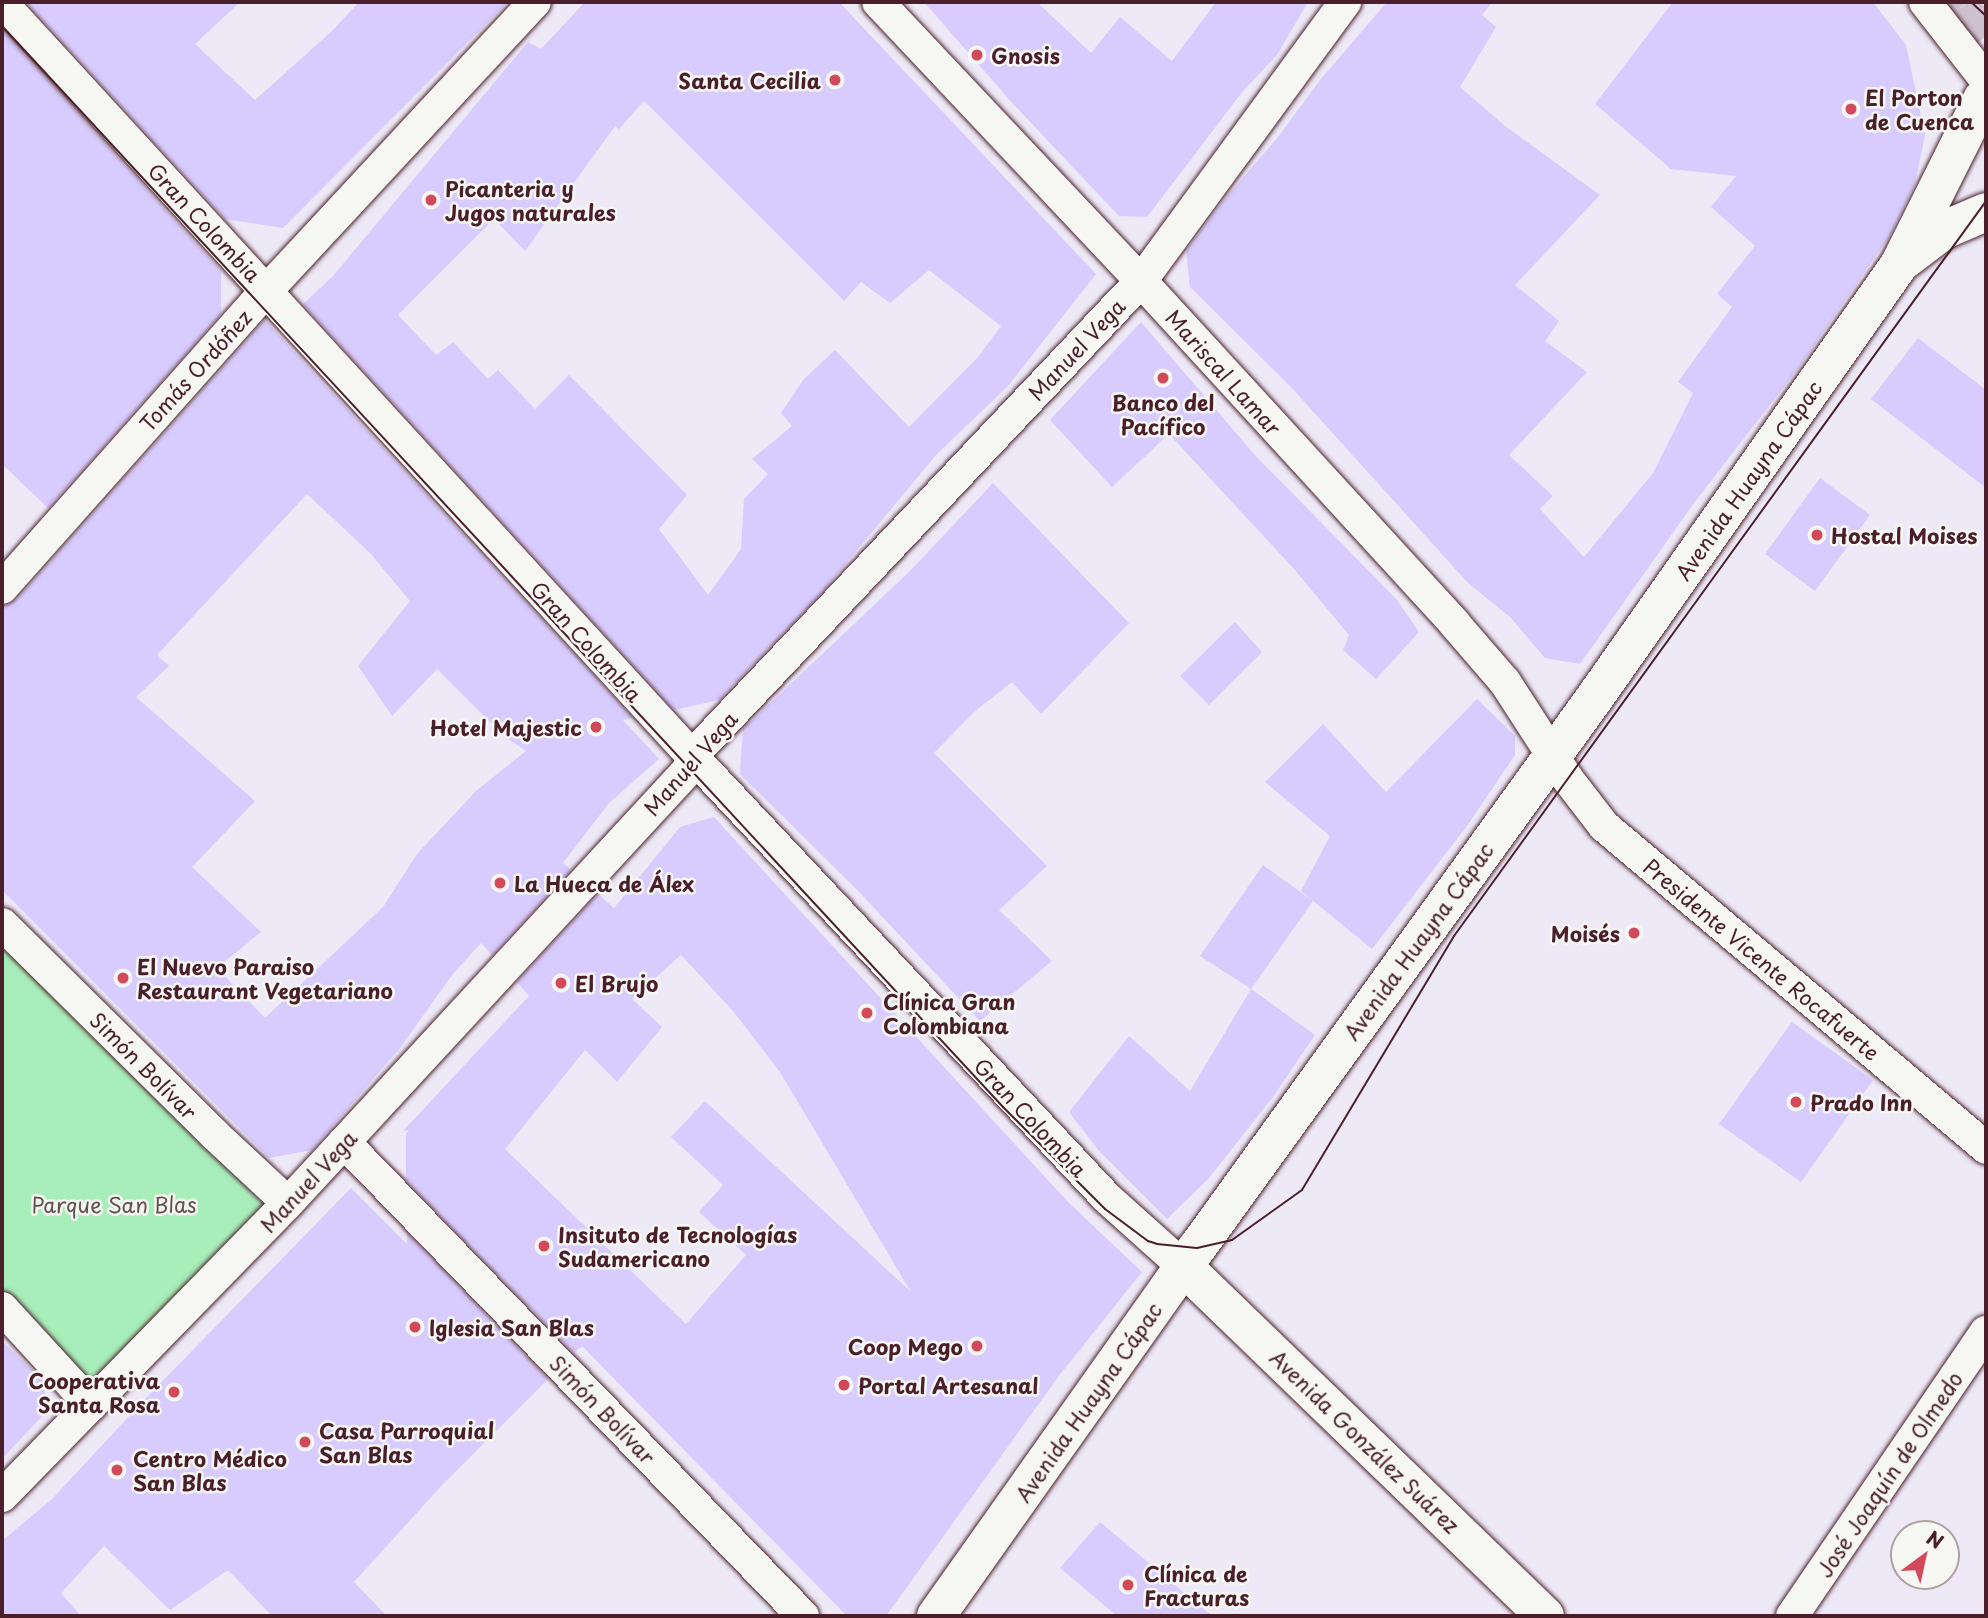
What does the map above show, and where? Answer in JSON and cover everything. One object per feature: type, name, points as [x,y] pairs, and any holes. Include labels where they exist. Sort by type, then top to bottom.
[{"type":"street","name":"Tomás Ordóñez","points":[[2,588],[268,290],[535,2]]},
{"type":"street","name":"Mariscal Lamar","points":[[878,2],[1141,281],[1505,682],[1554,754]]},
{"type":"street","name":"Manuel Vega","points":[[2,1496],[288,1203],[688,770],[692,756],[1141,281],[1345,2]]},
{"type":"street","points":[[1925,2],[1985,86],[1982,125],[1986,144]]},
{"type":"street","name":"Gran Colombia","points":[[2,3],[268,290],[692,756],[1107,1198],[1184,1267]]},
{"type":"street","points":[[1899,265],[1985,86]]},
{"type":"street","points":[[1899,265],[1944,230],[1986,212]]},
{"type":"street","name":"Avenida Huayna Cápac","points":[[936,1616],[1554,754],[1899,265]]},
{"type":"street","name":"Presidente Vicente Rocafuerte","points":[[1554,754],[1567,778],[1604,826],[1986,1148]]},
{"type":"street","name":"Simón Bolívar","points":[[2,924],[214,1135],[288,1203]]},
{"type":"street","name":"Simón Bolívar","points":[[344,1142],[803,1616]]},
{"type":"street","name":"Avenida González Suárez","points":[[1184,1267],[1545,1616]]},
{"type":"street","points":[[2,1308],[91,1405]]},
{"type":"street","name":"José Joaquín de Olmedo","points":[[1791,1616],[1986,1332]]},
{"type":"green space","name":"Parque San Blas","points":[[2,937],[270,1202],[95,1384],[87,1386],[2,1297]]},
{"type":"building","points":[[26,2],[240,2],[195,44],[255,100],[332,31],[359,2],[508,2],[283,228],[225,219]]},
{"type":"building","points":[[585,2],[839,2],[1096,274],[1008,386],[936,455],[824,590],[719,700],[674,710],[303,304],[333,276],[528,42],[541,49]],"holes":[[[644,101],[844,301],[861,282],[890,303],[929,270],[1001,326],[977,358],[909,427],[835,350],[804,379],[781,413],[792,426],[752,459],[768,474],[744,499],[741,549],[708,595],[659,529],[687,495],[569,375],[535,409],[498,370],[488,379],[453,342],[436,355],[398,315],[494,219],[525,251],[615,126],[619,129]]]},
{"type":"building","points":[[924,2],[1037,2],[1091,53],[1120,17],[1172,61],[1216,2],[1308,2],[1277,55],[1243,91],[1147,217],[1119,216],[1014,105]]},
{"type":"building","points":[[1387,2],[1492,2],[1482,15],[1496,27],[1460,87],[1505,126],[1600,195],[1515,285],[1559,321],[1545,341],[1587,372],[1509,455],[1553,496],[1540,509],[1584,557],[1653,473],[1693,393],[1678,382],[1732,307],[1717,294],[1755,246],[1711,207],[1736,176],[1671,169],[1595,104],[1673,2],[1873,2],[1906,45],[1925,135],[1915,183],[1890,235],[1800,366],[1694,503],[1580,664],[1545,658],[1510,617],[1468,583],[1291,387],[1190,287],[1186,251],[1320,80]]},
{"type":"building","points":[[2,30],[221,271],[221,314],[48,508],[2,464]]},
{"type":"building","points":[[265,320],[633,718],[623,720],[659,759],[609,803],[563,863],[571,870],[492,955],[481,943],[452,975],[400,1048],[312,1150],[269,1158],[2,890],[2,607],[16,600]],"holes":[[[307,494],[370,553],[410,601],[358,666],[392,716],[437,669],[505,737],[526,751],[476,791],[417,854],[383,907],[265,1018],[217,968],[261,932],[192,867],[255,801],[136,697],[169,666],[157,655]]]},
{"type":"building","points":[[1141,322],[1254,454],[1397,600],[1419,632],[1376,679],[1343,650],[1349,635],[1294,569],[1169,434],[1112,487],[1050,420]]},
{"type":"building","points":[[1918,338],[1986,390],[1986,488],[1871,399]]},
{"type":"building","name":"Hostal Moises","points":[[1820,478],[1870,515],[1815,591],[1765,554]]},
{"type":"building","points":[[993,483],[1129,623],[1041,714],[1012,682],[974,712],[934,753],[1047,866],[999,910],[1052,961],[980,1021],[861,894],[740,774],[743,729],[912,569]]},
{"type":"building","points":[[1235,622],[1262,652],[1209,705],[1180,676]]},
{"type":"building","points":[[1477,699],[1515,736],[1515,755],[1467,826],[1372,949],[1301,891],[1330,836],[1265,782],[1323,724],[1386,792]]},
{"type":"building","points":[[714,817],[1068,1202],[1142,1272],[1058,1377],[886,1616],[847,1616],[582,1346],[574,1353],[406,1180],[406,1134],[409,1130],[403,1131],[529,996],[517,982],[598,894],[614,908],[680,827]],"holes":[[[681,955],[733,1011],[780,1072],[911,1292],[705,1101],[671,1137],[723,1185],[699,1212],[746,1255],[686,1324],[505,1149],[585,1050],[617,1082],[662,1027],[632,999]]]},
{"type":"building","points":[[1263,865],[1313,901],[1251,989],[1200,956]]},
{"type":"building","points":[[1251,989],[1315,1035],[1273,1097],[1209,1178],[1167,1219],[1099,1151],[1069,1112],[1129,1036],[1190,1091]]},
{"type":"building","name":"Prado Inn","points":[[1792,1022],[1873,1080],[1801,1182],[1719,1124]]},
{"type":"building","points":[[351,1188],[407,1244],[407,1233],[548,1379],[443,1484],[354,1582],[387,1616],[272,1616],[228,1570],[170,1610],[104,1546],[61,1593],[81,1616],[2,1616],[2,1541],[52,1499],[146,1398]]},
{"type":"building","points":[[2,1341],[43,1380],[48,1410],[2,1459]]},
{"type":"building","name":"Clínica de Fracturas","points":[[1100,1522],[1212,1616],[1117,1616],[1060,1568]]},
{"type":"tunnel","points":[[1952,2],[1960,9]]},
{"type":"tunnel","points":[[1960,9],[1986,35]]},
{"type":"tram line","points":[[1971,2],[1986,16]]},
{"type":"tram line","points":[[2,26],[1003,1107],[1105,1209],[1148,1241],[1197,1248],[1232,1240],[1302,1190],[1454,936],[1986,201]]},
{"type":"place","name":"Gnosis","points":[[977,55]]},
{"type":"place","name":"Santa Cecilia","points":[[835,80]]},
{"type":"place","name":"El Porton de Cuenca","points":[[1851,109]]},
{"type":"place","name":"Picanteria y Jugos naturales","points":[[431,200]]},
{"type":"place","name":"Banco del Pacífico","points":[[1163,378]]},
{"type":"place","name":"Hostal Moises","points":[[1817,535]]},
{"type":"place","name":"Hotel Majestic","points":[[596,727]]},
{"type":"place","name":"La Hueca de Álex","points":[[500,883]]},
{"type":"place","name":"Moisés","points":[[1634,933]]},
{"type":"place","name":"El Nuevo Paraiso Restaurant Vegetariano","points":[[123,978]]},
{"type":"place","name":"El Brujo","points":[[561,983]]},
{"type":"place","name":"Clínica Gran Colombiana","points":[[867,1013]]},
{"type":"place","name":"Prado Inn","points":[[1796,1102]]},
{"type":"place","name":"Insituto de Tecnologías Sudamericano","points":[[544,1246]]},
{"type":"place","name":"Iglesia San Blas","points":[[415,1327]]},
{"type":"place","name":"Coop Mego","points":[[977,1346]]},
{"type":"place","name":"Portal Artesanal","points":[[844,1385]]},
{"type":"place","name":"Cooperativa Santa Rosa","points":[[174,1392]]},
{"type":"place","name":"Casa Parroquial San Blas","points":[[305,1442]]},
{"type":"place","name":"Centro Médico San Blas","points":[[117,1470]]},
{"type":"place","name":"Clínica de Fracturas","points":[[1128,1585]]}]
